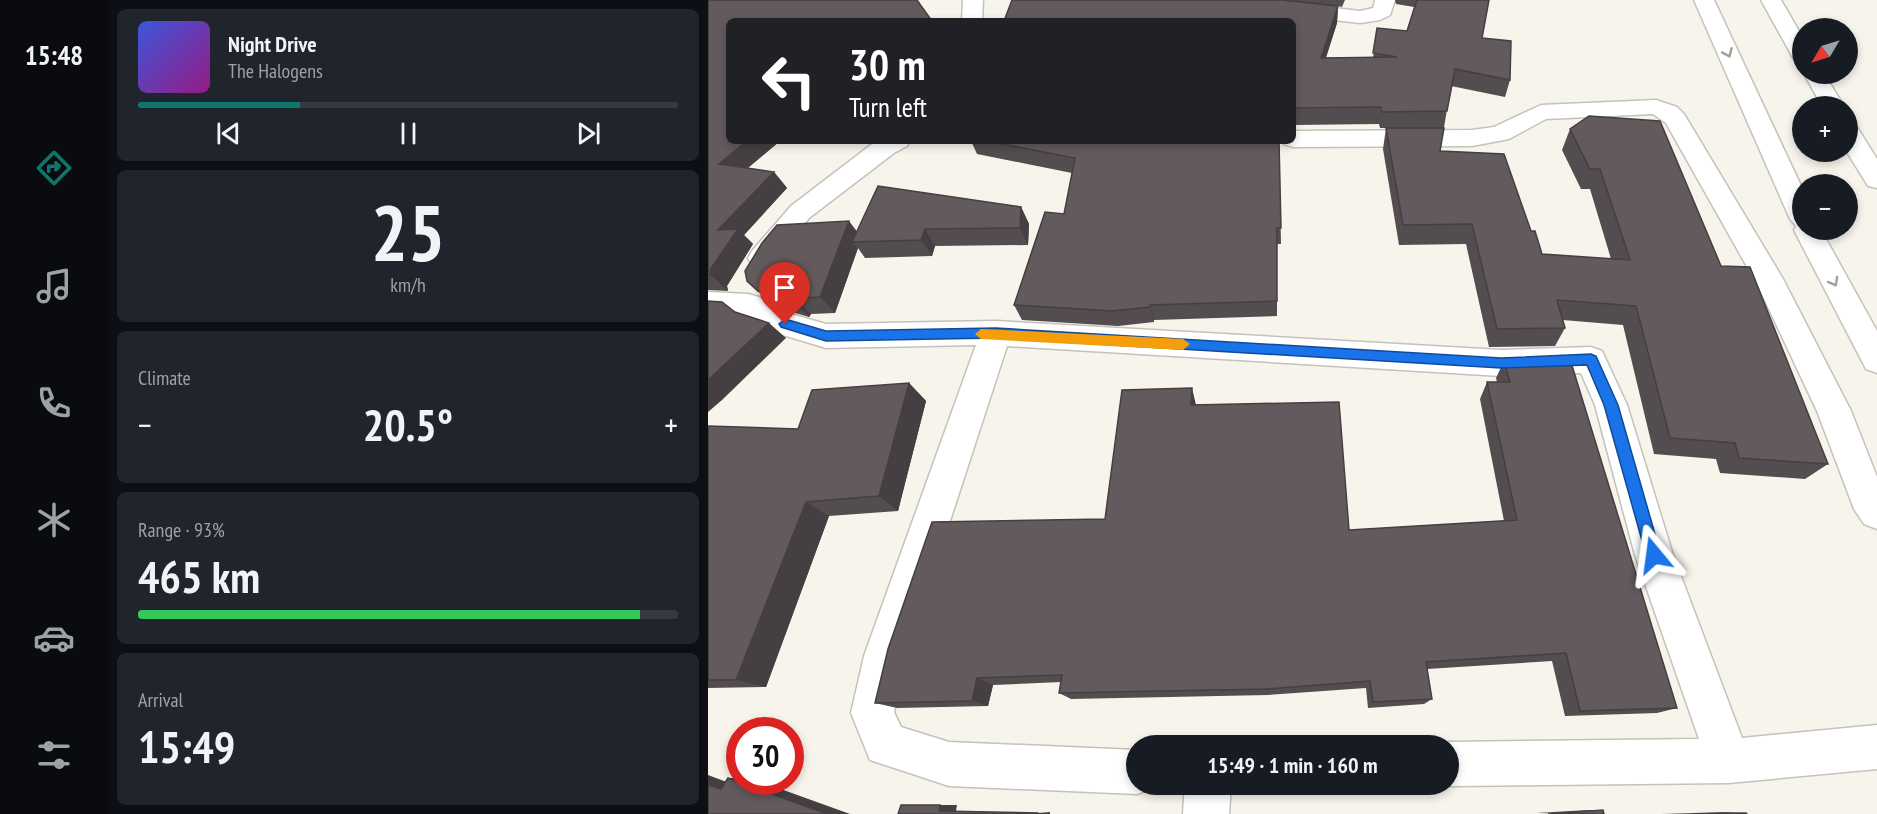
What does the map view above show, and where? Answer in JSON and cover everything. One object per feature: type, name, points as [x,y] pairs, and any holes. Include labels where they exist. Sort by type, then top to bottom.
[{"type":"street","points":[[972,18],[974,0]]},
{"type":"street","points":[[1210,0],[1360,17],[1383,12],[1385,0]]},
{"type":"street","points":[[1704,0],[1792,195]]},
{"type":"street","points":[[1770,0],[1792,37]]},
{"type":"street","points":[[1296,139],[1473,138],[1500,134],[1541,112],[1656,107],[1669,112],[1676,119],[1773,287],[1834,411],[1867,497],[1877,512]]},
{"type":"street","points":[[892,144],[800,212],[766,251],[744,287],[748,304],[764,318],[826,336],[996,333],[1501,363],[1591,360],[1611,405],[1654,555],[1729,761]]},
{"type":"street","points":[[1858,149],[1877,180]]},
{"type":"street","points":[[1813,240],[1877,360]]},
{"type":"street","points":[[708,303],[748,304]]},
{"type":"street","points":[[996,333],[885,656],[872,713],[886,744],[949,764],[1126,771]]},
{"type":"street","points":[[1459,764],[1729,761],[1877,747]]},
{"type":"street","points":[[1206,814],[1207,795]]},
{"type":"building","points":[[708,0],[917,0],[930,18],[726,18],[726,144],[743,144],[719,164],[774,172],[718,230],[738,229],[710,270],[711,275],[708,275]]},
{"type":"building","points":[[1012,0],[1282,0],[1338,6],[1321,58],[1397,57],[1373,53],[1377,28],[1407,31],[1417,0],[1489,0],[1482,38],[1511,41],[1510,80],[1455,69],[1447,111],[1382,112],[1381,107],[1296,108],[1296,18],[1005,18]]},
{"type":"building","points":[[1589,116],[1660,121],[1721,266],[1750,267],[1828,464],[1739,458],[1735,443],[1670,438],[1636,306],[1557,300],[1565,328],[1497,329],[1472,224],[1403,225],[1386,128],[1444,128],[1440,151],[1504,154],[1531,231],[1535,231],[1542,254],[1630,260],[1600,169],[1590,169],[1570,129]]},
{"type":"building","points":[[1002,144],[1279,144],[1281,228],[1277,228],[1277,301],[1150,305],[1150,307],[1112,311],[1014,305],[1045,212],[1064,214],[1075,158]]},
{"type":"building","points":[[878,186],[1021,207],[1020,228],[925,229],[921,240],[852,242]]},
{"type":"building","points":[[849,221],[820,297],[796,298],[793,301],[758,291],[747,281],[745,271],[762,243],[777,225]]},
{"type":"building","points":[[708,301],[722,302],[735,312],[769,323],[708,380]]},
{"type":"building","points":[[1570,359],[1677,708],[1580,711],[1566,653],[1426,662],[1432,699],[1373,702],[1370,681],[1266,689],[1059,693],[1062,675],[977,678],[972,701],[875,703],[888,649],[932,522],[1105,519],[1122,390],[1192,388],[1191,405],[1339,402],[1349,530],[1517,520],[1487,382],[1510,382],[1504,361]]},
{"type":"building","points":[[909,383],[879,496],[806,502],[736,680],[708,680],[708,426],[798,429],[812,390]]},
{"type":"building","points":[[726,781],[726,795],[775,795],[827,814],[708,814],[708,785],[721,789]]},
{"type":"building","points":[[901,805],[940,805],[939,811],[1038,814],[898,814]]},
{"type":"building","points":[[1603,810],[1604,814],[1548,814]]},
{"type":"building","points":[[1746,813],[1747,814],[1693,814]]},
{"type":"slow traffic","points":[[981,334],[1183,344]]},
{"type":"route","points":[[785,324],[826,336],[996,333],[1501,363],[1562,359],[1591,360],[1611,405],[1654,555]]}]
